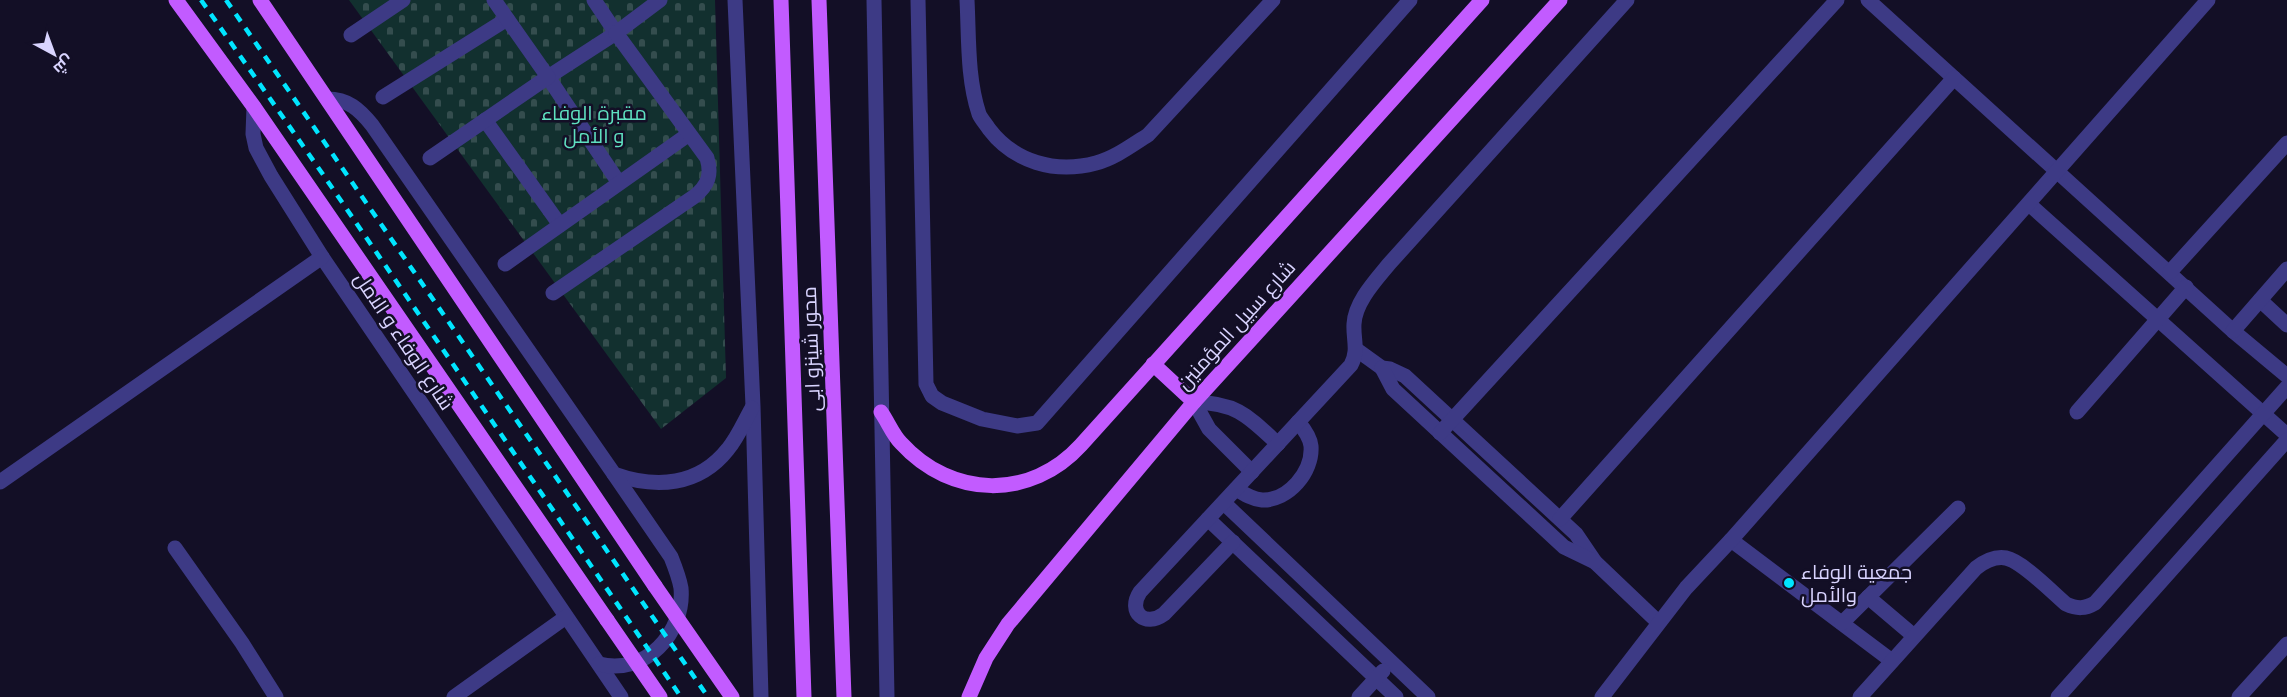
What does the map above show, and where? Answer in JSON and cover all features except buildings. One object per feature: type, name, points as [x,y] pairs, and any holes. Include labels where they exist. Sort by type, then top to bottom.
[{"type":"main road","points":[[176,0],[254,107],[660,697]]},
{"type":"main road","points":[[260,0],[732,697]]},
{"type":"main road","name":"محور شينزو ابى","points":[[781,0],[804,697]]},
{"type":"main road","name":"محور شينزو ابى","points":[[819,0],[844,697]]},
{"type":"main road","name":"شارع سبيل المؤمنين","points":[[882,412],[900,442],[930,467],[966,482],[997,486],[1012,485],[1043,476],[1070,457],[1482,0]]},
{"type":"main road","name":"شارع سبيل المؤمنين","points":[[969,697],[986,658],[1008,624],[1194,402],[1560,0]]},
{"type":"main road","points":[[1152,364],[1194,402]]},
{"type":"street","points":[[351,35],[403,0]]},
{"type":"street","points":[[494,0],[619,183]]},
{"type":"street","points":[[553,292],[704,189],[709,179],[710,169],[707,158],[594,0]]},
{"type":"street","points":[[430,158],[616,33],[660,0]]},
{"type":"street","points":[[735,0],[753,406],[761,697]]},
{"type":"street","points":[[874,0],[887,697]]},
{"type":"street","points":[[918,0],[926,384],[932,396],[942,403],[982,419],[1017,426],[1036,423],[1410,0]]},
{"type":"street","points":[[967,0],[972,84],[980,116],[999,141],[1018,156],[1042,165],[1068,167],[1096,163],[1123,151],[1148,135],[1273,0]]},
{"type":"street","points":[[1233,542],[1164,615],[1150,620],[1137,613],[1135,606],[1140,592],[1351,365],[1357,350],[1353,325],[1355,315],[1381,274],[1627,0]]},
{"type":"street","points":[[1440,433],[1837,0]]},
{"type":"street","points":[[1868,0],[2233,331],[2287,376]]},
{"type":"street","points":[[1602,697],[1686,588],[2208,0]]},
{"type":"street","points":[[383,98],[507,19]]},
{"type":"street","points":[[1560,519],[1954,78]]},
{"type":"street","points":[[327,99],[339,99],[352,104],[372,125],[671,557],[681,589],[676,622],[668,637],[657,650],[643,660],[627,666],[612,667],[599,664]]},
{"type":"street","name":"شارع الوفاء و الامل","points":[[254,107],[253,134],[256,148],[271,176],[322,257],[621,697]]},
{"type":"street","points":[[486,120],[560,225]]},
{"type":"street","points":[[506,264],[690,134]]},
{"type":"street","points":[[2170,272],[2285,150]]},
{"type":"street","points":[[2029,204],[2287,435]]},
{"type":"street","points":[[0,482],[322,257]]},
{"type":"street","points":[[2233,331],[2287,269]]},
{"type":"street","points":[[2077,412],[2186,287]]},
{"type":"street","points":[[2260,300],[2287,325]]},
{"type":"street","points":[[1357,350],[1382,368],[1393,389],[1564,547],[1595,562]]},
{"type":"street","points":[[1382,368],[1405,376],[1560,519],[1583,543],[1595,562],[1658,622]]},
{"type":"street","points":[[1860,697],[1976,568],[1985,561],[2007,558],[2017,562],[2066,604],[2073,607],[2081,608],[2095,603],[2287,387]]},
{"type":"street","points":[[1194,402],[1216,403],[1239,411],[1278,444]]},
{"type":"street","points":[[1194,402],[1209,429],[1252,472]]},
{"type":"street","points":[[614,474],[648,483],[663,483],[691,477],[710,466],[727,451],[753,406]]},
{"type":"street","points":[[1236,489],[1248,497],[1262,500],[1276,497],[1298,483],[1308,465],[1311,445],[1306,432],[1298,422]]},
{"type":"street","points":[[2058,697],[2287,440]]},
{"type":"street","points":[[1224,502],[1428,697]]},
{"type":"street","points":[[1842,623],[1958,508]]},
{"type":"street","points":[[1208,519],[1396,697]]},
{"type":"street","points":[[1731,540],[1892,661]]},
{"type":"street","points":[[175,548],[242,643],[276,697]]},
{"type":"street","points":[[1868,597],[1914,636]]},
{"type":"street","points":[[454,697],[566,617]]},
{"type":"street","points":[[2239,697],[2287,644]]},
{"type":"street","points":[[1359,697],[1392,662]]},
{"type":"green space","name":"مقبرة الوفاء و الأمل","points":[[349,0],[715,0],[726,378],[661,429]]},
{"type":"railway","points":[[201,0],[681,697]]},
{"type":"railway","points":[[226,0],[708,697]]},
{"type":"place","name":"جمعية الوفاء والأمل","points":[[1789,583]]}]
